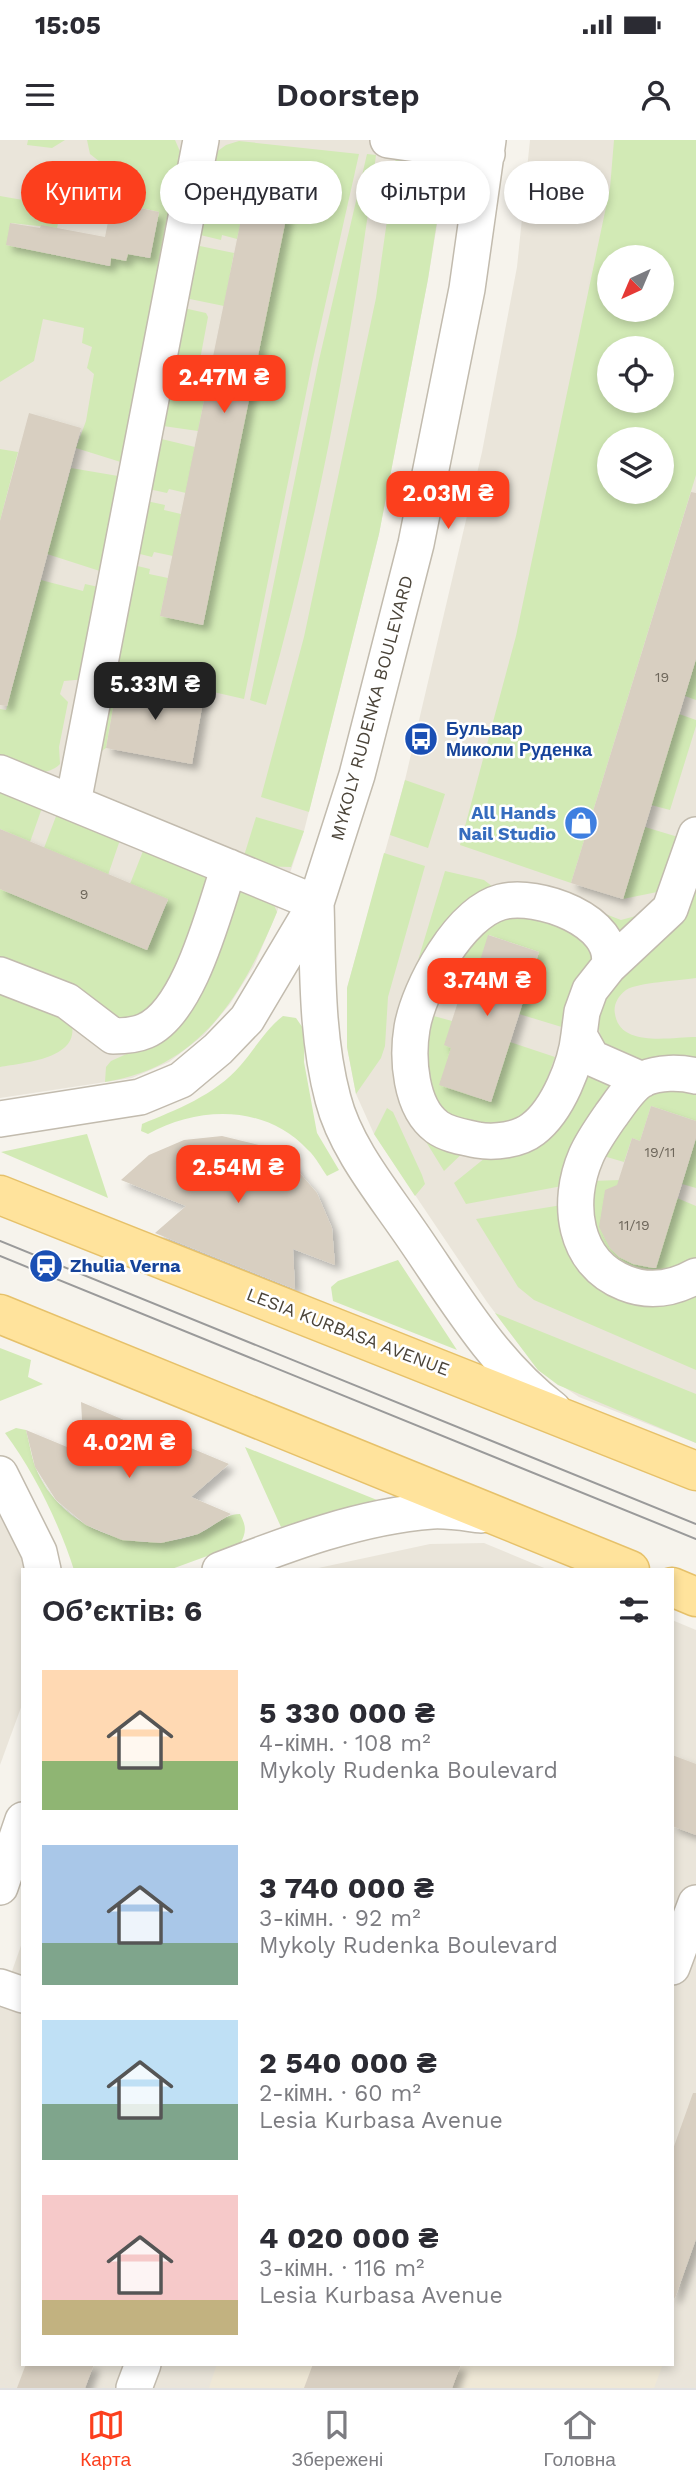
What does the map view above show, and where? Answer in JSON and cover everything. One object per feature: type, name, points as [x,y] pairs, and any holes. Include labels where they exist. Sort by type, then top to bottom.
[{"type":"main road","name":"LESIA KURBASA AVENUE","points":[[0,1195],[696,1471]]},
{"type":"main road","points":[[0,1314],[625,1568]]},
{"type":"main road","points":[[674,1588],[696,1597]]},
{"type":"street","points":[[73,803],[201,140]]},
{"type":"street","points":[[388,140],[488,147]]},
{"type":"street","name":"MYKOLY RUDENKA BOULEVARD","points":[[0,1119],[140,1097],[181,1080],[218,1049],[247,1019],[316,903],[357,775],[416,544],[467,289],[488,147]]},
{"type":"street","points":[[0,773],[316,903]]},
{"type":"street","points":[[609,966],[611,954],[606,941],[580,916],[521,898],[483,909],[450,945],[419,1004],[412,1027],[411,1049],[412,1071],[421,1109],[439,1129],[457,1136],[485,1141],[526,1133],[542,1120],[555,1100],[578,1051],[582,1012],[590,990],[609,966],[670,909],[696,835]]},
{"type":"street","points":[[0,975],[67,1001],[113,1036],[147,1030],[164,1016],[188,979],[229,867]]},
{"type":"street","name":"MYKOLY RUDENKA BOULEVARD","points":[[316,903],[322,1051],[333,1102],[351,1144],[466,1316],[502,1363],[526,1388],[562,1416]]},
{"type":"street","points":[[579,1035],[592,1058],[642,1080],[684,1073],[696,1076]]},
{"type":"street","points":[[642,1080],[627,1094],[587,1154],[575,1192],[575,1222],[583,1245],[594,1264],[617,1280],[636,1288],[660,1290],[679,1286],[696,1276]]},
{"type":"street","points":[[0,1474],[39,1552],[43,1568]]},
{"type":"street","points":[[225,1568],[260,1554],[376,1519],[434,1511],[501,1517]]},
{"type":"street","points":[[0,1887],[21,1826]]},
{"type":"street","points":[[674,1892],[696,1902],[674,1962]]},
{"type":"street","points":[[0,1987],[21,1994]]},
{"type":"street","points":[[134,2388],[141,2366]]},
{"type":"shaded area","points":[[0,140],[451,140],[448,161],[356,161],[356,224],[437,224],[379,534],[304,831],[277,912],[254,966],[230,1004],[204,1035],[169,1062],[132,1078],[0,1098]]},
{"type":"shaded area","points":[[530,140],[696,140],[696,1443],[579,1397],[538,1370],[487,1302],[374,1134],[356,1094],[347,1047],[347,988],[405,780],[482,452],[517,267],[521,224],[609,224],[609,161],[528,161]]},
{"type":"shaded area","points":[[0,1514],[21,1546],[26,1568],[21,1568],[21,1707],[0,1765]]},
{"type":"shaded area","points":[[484,1543],[544,1568],[318,1568],[430,1544]]},
{"type":"shaded area","points":[[674,1621],[696,1630],[696,2388],[0,2388],[0,2005],[21,1946],[21,2366],[674,2366]]},
{"type":"shaded area","points":[[216,2366],[662,2366],[654,2388],[209,2388]]},
{"type":"green space","points":[[28,140],[65,140],[52,148],[27,145]]},
{"type":"green space","points":[[87,140],[175,140],[182,156],[181,161],[160,161],[160,224],[170,224],[127,464],[76,448],[86,421],[94,374],[87,368],[92,347],[82,343],[84,328],[43,319],[34,361],[0,382],[0,196],[21,200],[21,224],[58,224],[57,228],[11,223],[7,245],[109,266],[111,258],[128,254],[150,258],[159,212],[146,209],[146,161],[99,161],[90,154]]},
{"type":"green space","points":[[614,140],[696,140],[696,475],[571,883],[460,845],[516,636],[597,250],[597,322],[674,322],[674,245],[598,245],[602,224],[609,224]]},
{"type":"green space","points":[[239,141],[359,154],[313,359],[244,699],[209,691],[204,696],[118,680],[106,748],[93,757],[129,564],[150,569],[149,574],[168,578],[160,616],[203,625],[284,224],[342,224],[342,161],[213,161],[215,153],[226,145]]},
{"type":"green space","points":[[367,154],[376,155],[375,161],[365,161]]},
{"type":"green space","points":[[396,157],[429,161],[395,161]]},
{"type":"green space","points":[[356,201],[356,224],[366,224],[344,363],[317,501],[266,705],[250,700],[319,360]]},
{"type":"green space","points":[[195,224],[241,224],[237,239],[222,235],[221,240],[192,233]]},
{"type":"green space","points":[[386,224],[437,224],[379,534],[309,812],[261,797],[304,637],[376,298]]},
{"type":"green space","points":[[190,244],[234,253],[224,306],[180,297]]},
{"type":"green space","points":[[179,307],[206,313],[208,317],[199,365],[193,368],[168,363]]},
{"type":"green space","points":[[166,373],[192,378],[192,381],[207,385],[198,431],[156,425]]},
{"type":"green space","points":[[153,437],[195,447],[186,493],[169,489],[167,493],[144,488]]},
{"type":"green space","points":[[0,449],[18,452],[0,521]]},
{"type":"green space","points":[[71,468],[124,477],[106,573],[47,554]]},
{"type":"green space","points":[[142,500],[165,505],[164,510],[181,514],[173,556],[154,552],[152,557],[132,552]]},
{"type":"green space","points":[[41,580],[83,591],[85,584],[103,588],[86,679],[64,681],[60,694],[68,702],[59,747],[60,764],[46,772],[31,772],[0,761],[0,709],[6,710]]},
{"type":"green space","points":[[696,659],[696,700],[685,696]]},
{"type":"green space","points":[[679,714],[696,720],[696,726],[670,810],[651,805]]},
{"type":"green space","points":[[405,780],[445,794],[428,848],[390,835]]},
{"type":"green space","points":[[0,787],[43,805],[30,842],[0,829]]},
{"type":"green space","points":[[58,811],[121,837],[108,875],[44,848]]},
{"type":"green space","points":[[256,817],[304,831],[291,867],[257,866],[243,859]]},
{"type":"green space","points":[[645,827],[678,837],[662,891],[623,899]]},
{"type":"green space","points":[[145,846],[217,875],[169,995],[128,1028],[0,965],[0,889],[147,950],[168,900],[130,884]]},
{"type":"green space","points":[[384,853],[425,866],[388,997],[385,1046],[381,1058],[356,1094],[347,1047],[347,988]]},
{"type":"green space","points":[[445,871],[484,880],[497,890],[413,977]]},
{"type":"green space","points":[[234,883],[273,903],[277,912],[233,998],[193,1043],[168,1061],[139,1074],[105,1082],[106,1067],[111,1061],[142,1047]]},
{"type":"green space","points":[[696,889],[696,978],[632,987],[618,998],[615,1014],[619,1025],[636,1036],[661,1039],[696,1037],[696,1064],[655,1066],[607,1050],[598,1025],[602,1003],[613,983],[670,929],[686,910]]},
{"type":"green space","points":[[595,910],[621,920],[654,911],[619,939]]},
{"type":"green space","points":[[519,913],[585,935],[596,959],[565,1028],[519,1014],[539,952],[489,935],[477,970],[468,968],[460,994],[440,987],[476,931]]},
{"type":"green space","points":[[0,984],[70,1018],[72,1031],[69,1042],[62,1050],[38,1060],[0,1067]]},
{"type":"green space","points":[[430,1015],[452,1021],[451,1048],[467,1094],[491,1102],[510,1042],[555,1057],[539,1100],[521,1122],[472,1126],[438,1109],[424,1059]]},
{"type":"green space","points":[[283,1016],[296,1018],[305,1031],[304,1062],[317,1133],[339,1170],[327,1176],[311,1153],[291,1135],[252,1117],[210,1115],[188,1118],[148,1134],[141,1131],[142,1124],[194,1101],[219,1085],[240,1066],[265,1033]]},
{"type":"green space","points":[[589,1074],[610,1085],[612,1096],[562,1186],[466,1204],[454,1183]]},
{"type":"green space","points":[[655,1090],[696,1091],[696,1121],[651,1106],[640,1141],[632,1138],[624,1162],[600,1155],[638,1103]]},
{"type":"green space","points":[[387,1108],[393,1112],[425,1184],[415,1196],[374,1134]]},
{"type":"green space","points":[[420,1132],[470,1146],[444,1171]]},
{"type":"green space","points":[[87,1134],[108,1198],[1,1152]]},
{"type":"green space","points":[[696,1138],[696,1188],[682,1184]]},
{"type":"green space","points":[[650,1179],[665,1193],[696,1206],[696,1261],[655,1278],[595,1250],[591,1181]]},
{"type":"green space","points":[[562,1205],[571,1248],[696,1287],[696,1370],[534,1300],[518,1287],[476,1219]]},
{"type":"green space","points":[[398,1260],[457,1350],[333,1301],[331,1287],[338,1281]]},
{"type":"green space","points":[[495,1313],[696,1394],[696,1443],[558,1385],[538,1370]]},
{"type":"green space","points":[[0,1348],[31,1360],[28,1377],[43,1384],[0,1401]]},
{"type":"green space","points":[[16,1428],[26,1430],[35,1466],[46,1488],[62,1506],[81,1521],[102,1532],[149,1542],[174,1540],[197,1534],[228,1516],[240,1514],[244,1522],[244,1536],[240,1544],[174,1568],[73,1568],[45,1498],[5,1433]]},
{"type":"green space","points":[[245,1447],[377,1500],[281,1527]]},
{"type":"building","points":[[146,209],[159,212],[150,258],[128,254],[126,261],[111,258],[110,266],[6,245],[10,223],[40,228],[41,225],[105,237],[108,224],[146,224]]},
{"type":"building","points":[[240,224],[285,224],[203,625],[160,616]]},
{"type":"building","points":[[29,413],[81,428],[7,706],[0,705],[0,521]]},
{"type":"building","points":[[691,492],[696,493],[696,659],[623,899],[571,883]]},
{"type":"building","points":[[118,680],[204,696],[192,764],[106,748]]},
{"type":"building","points":[[0,829],[168,899],[147,950],[0,889]]},
{"type":"building","points":[[488,935],[539,952],[491,1102],[439,1085],[451,1048],[444,1045],[469,968],[477,970]]},
{"type":"building","points":[[651,1106],[696,1121],[696,1138],[656,1268],[633,1264],[619,1257],[610,1248],[599,1227],[605,1190],[617,1185],[632,1138],[640,1141]]},
{"type":"building","points":[[222,1136],[259,1145],[292,1164],[317,1193],[332,1228],[335,1265],[293,1249],[295,1289],[155,1233],[186,1206],[121,1180],[149,1155],[184,1140]]},
{"type":"building","points":[[81,1402],[229,1464],[191,1497],[231,1514],[198,1534],[161,1543],[122,1540],[86,1525],[56,1500],[35,1467],[26,1430],[84,1454]]},
{"type":"building","points":[[674,1756],[696,1764],[696,1835],[674,1827]]},
{"type":"building","points":[[693,2093],[696,2093],[696,2239],[675,2298],[674,2298],[674,2146]]},
{"type":"building","points":[[25,2366],[93,2366],[85,2388],[17,2388]]},
{"type":"building","points":[[312,2366],[460,2366],[452,2388],[304,2388]]},
{"type":"tram line","points":[[0,1241],[696,1524]]},
{"type":"tram line","points":[[0,1256],[696,1539]]},
{"type":"place","name":"Бульвар Миколи Руденка","points":[[421,739]]},
{"type":"place","name":"All Hands Nail Studio","points":[[581,823]]},
{"type":"place","name":"Zhulia Verna","points":[[46,1266]]}]
